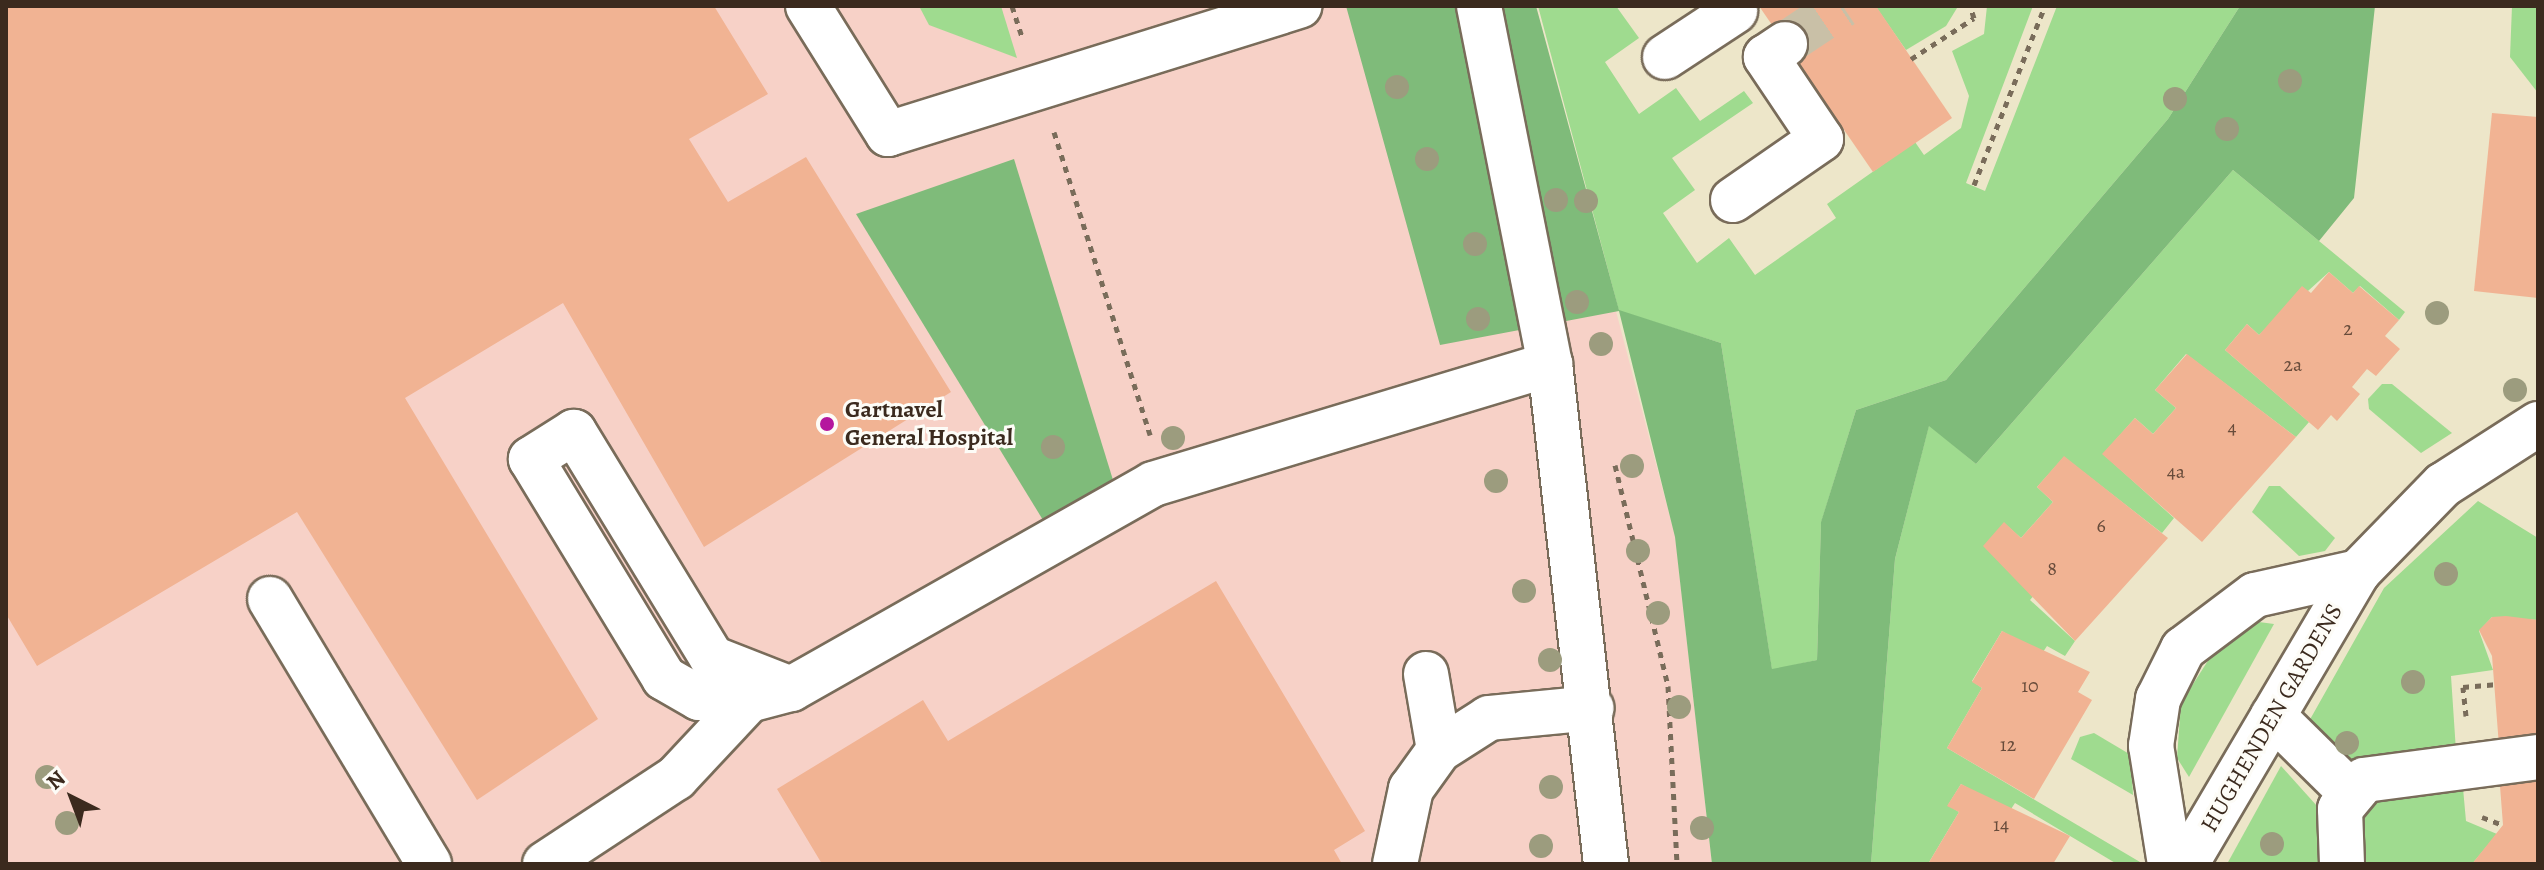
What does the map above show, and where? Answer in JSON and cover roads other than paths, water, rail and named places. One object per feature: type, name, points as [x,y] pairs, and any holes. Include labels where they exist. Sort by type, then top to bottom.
[{"type":"street","points":[[808,6],[888,134],[1300,6]]},
{"type":"street","points":[[1479,6],[1550,364],[1592,708],[1606,864]]},
{"type":"street","points":[[1665,57],[1733,8],[1776,51],[1821,139],[1733,200]]},
{"type":"street","points":[[791,689],[712,658],[574,432],[531,459],[664,678],[699,698],[749,700],[791,689],[1164,480],[1550,364]]},
{"type":"street","name":"HUGHENDEN GARDENS","points":[[2186,864],[2358,572],[2443,485],[2538,424]]},
{"type":"street","name":"HUGHENDEN GARDENS","points":[[2170,864],[2151,746],[2158,699],[2183,649],[2255,595],[2358,572]]},
{"type":"street","points":[[270,599],[429,864]]},
{"type":"street","points":[[1426,674],[1439,750]]},
{"type":"street","points":[[545,864],[676,778],[749,700]]},
{"type":"street","points":[[1395,864],[1411,789],[1439,750],[1489,718],[1592,708]]},
{"type":"street","points":[[2273,716],[2350,792]]},
{"type":"street","points":[[2342,864],[2338,828],[2350,792],[2387,774],[2538,757]]},
{"type":"tunnel","points":[[1785,44],[1842,6]]},
{"type":"place","name":"Gartnavel General Hospital","points":[[827,424]]}]
